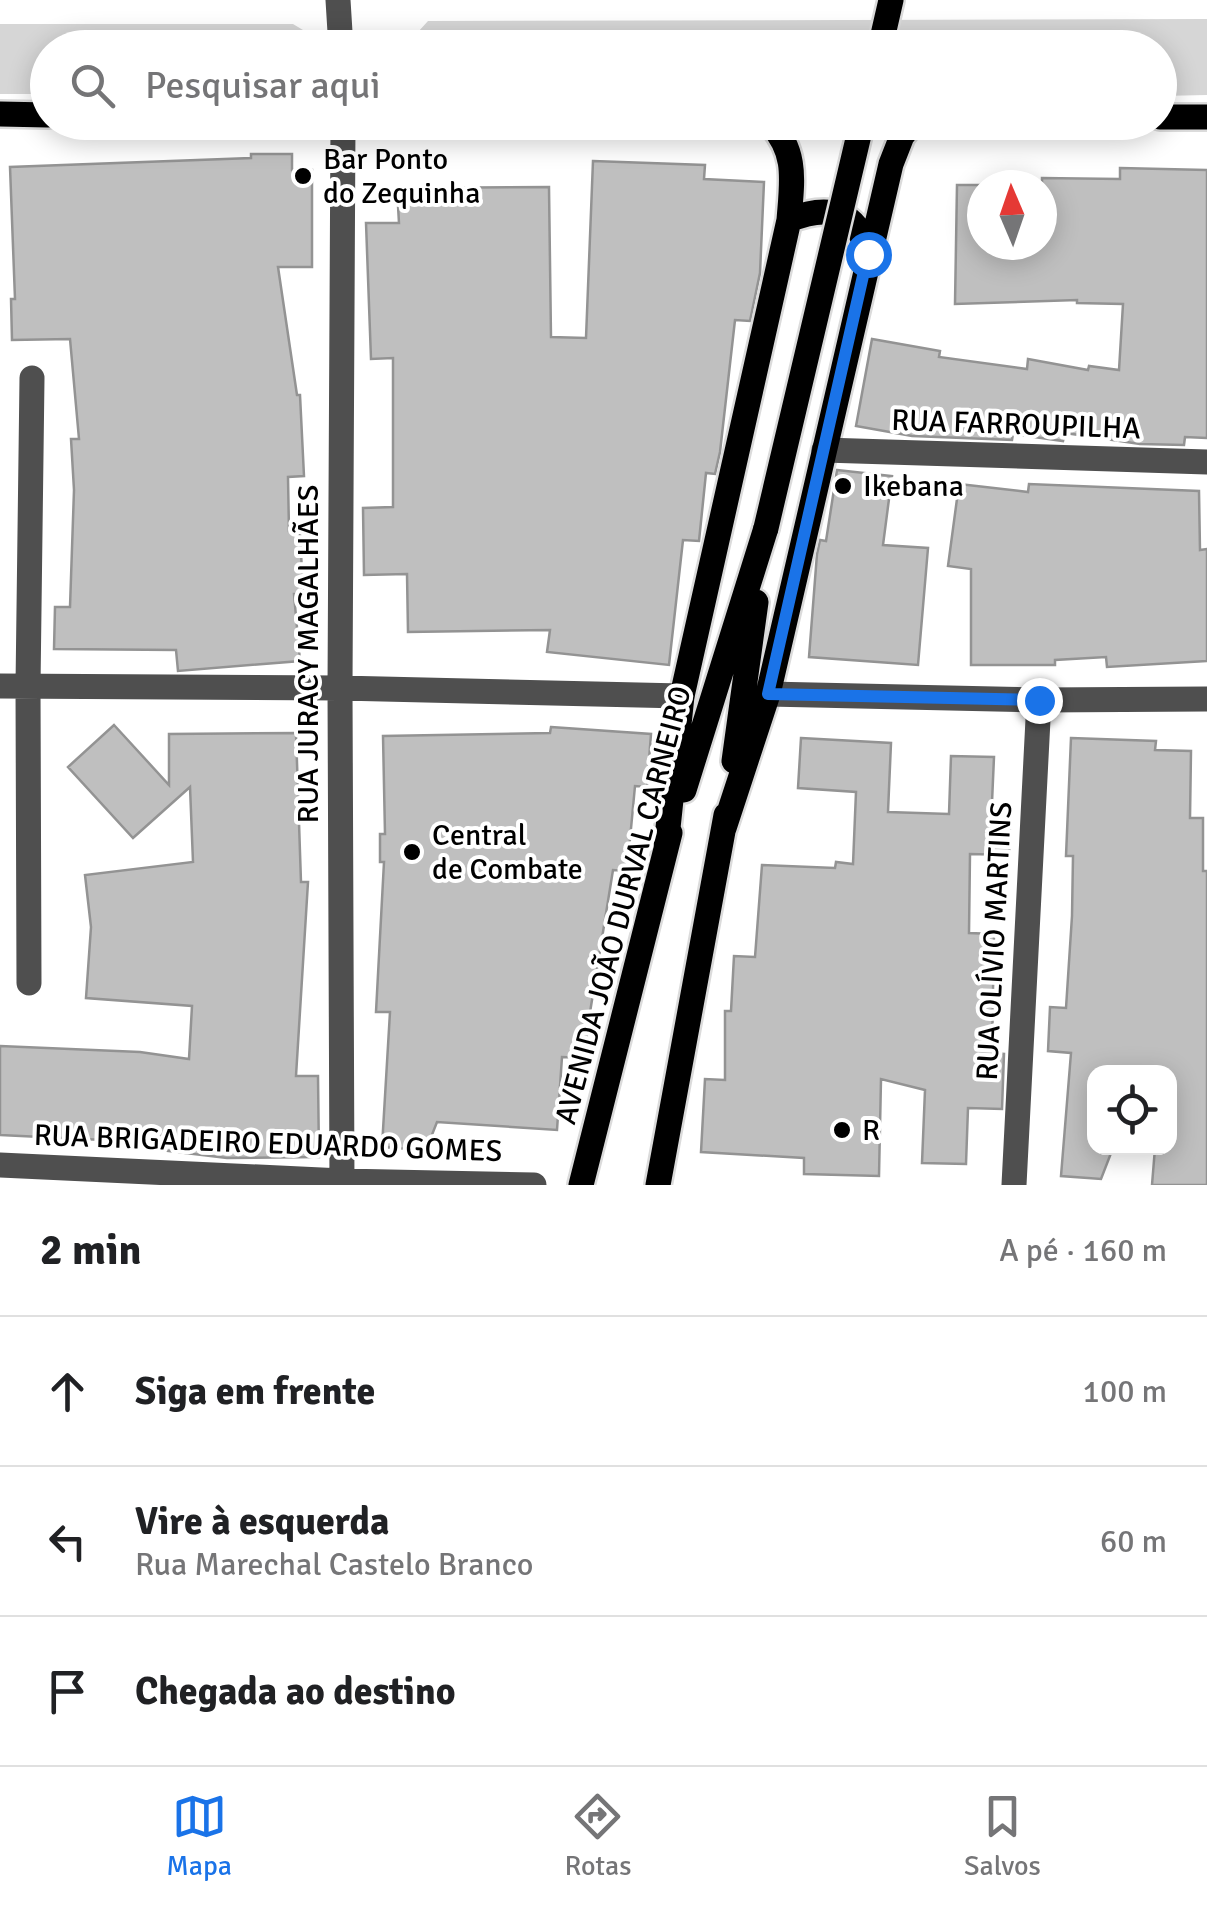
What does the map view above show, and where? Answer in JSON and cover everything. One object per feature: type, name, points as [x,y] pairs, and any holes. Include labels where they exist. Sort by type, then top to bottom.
[{"type":"main road","points":[[884,30],[891,0]]},
{"type":"main road","points":[[0,114],[30,115]]},
{"type":"main road","points":[[1177,117],[1207,117]]},
{"type":"main road","points":[[666,847],[682,696],[788,220],[794,171],[784,140]]},
{"type":"main road","name":"AVENIDA JOÃO DURVAL CARNEIRO","points":[[581,1185],[666,847],[766,528],[858,140]]},
{"type":"main road","points":[[724,828],[768,694],[868,254],[890,164],[900,140]]},
{"type":"main road","points":[[788,220],[809,211],[829,211],[852,220],[864,235],[868,254]]},
{"type":"main road","name":"AVENIDA JOÃO DURVAL CARNEIRO","points":[[658,1185],[724,828],[766,528]]},
{"type":"street","points":[[338,0],[340,30]]},
{"type":"street","name":"RUA JURACY MAGALHÃES","points":[[342,1183],[343,140]]},
{"type":"street","points":[[30,983],[32,378]]},
{"type":"street","name":"RUA FARROUPILHA","points":[[824,450],[1207,462]]},
{"type":"street","points":[[0,686],[682,696]]},
{"type":"street","points":[[768,694],[1207,699]]},
{"type":"street","name":"RUA OLÍVIO MARTINS","points":[[1014,1185],[1039,700]]},
{"type":"street","name":"RUA BRIGADEIRO EDUARDO GOMES","points":[[0,1164],[342,1183],[534,1185]]},
{"type":"shaded area","points":[[1207,19],[1207,95],[1177,96],[1177,30],[420,30],[428,21]]},
{"type":"shaded area","points":[[0,24],[293,24],[303,30],[30,30],[30,94],[0,94]]},
{"type":"building","points":[[251,154],[292,154],[292,170],[312,170],[312,267],[278,267],[300,395],[304,476],[288,477],[289,531],[300,531],[303,594],[294,594],[300,661],[178,671],[176,650],[54,649],[55,607],[70,607],[74,490],[71,439],[79,439],[70,339],[12,340],[11,299],[15,299],[10,167],[251,158]]},
{"type":"building","points":[[593,161],[705,165],[704,179],[764,182],[760,273],[750,321],[735,320],[720,452],[715,474],[706,473],[699,541],[683,540],[669,665],[547,652],[550,630],[408,632],[407,574],[364,575],[363,508],[393,507],[393,358],[371,359],[366,223],[399,223],[397,188],[549,187],[551,337],[586,338]]},
{"type":"building","points":[[1120,168],[1207,170],[1207,438],[1185,437],[1184,445],[1140,444],[1065,433],[1063,441],[1013,434],[1012,440],[912,436],[856,426],[872,339],[940,351],[939,357],[1027,369],[1028,359],[1088,370],[1089,366],[1119,370],[1123,304],[1077,300],[955,304],[957,185],[967,185],[967,260],[1057,260],[1057,178],[1120,179]]},
{"type":"building","points":[[837,470],[892,476],[883,545],[928,548],[918,665],[809,657],[817,554],[820,540],[826,541]]},
{"type":"building","points":[[959,484],[1028,492],[1029,484],[1199,491],[1200,550],[1207,549],[1207,661],[1107,667],[1106,657],[1055,660],[1055,665],[971,665],[971,569],[948,566]]},
{"type":"building","points":[[114,725],[169,785],[169,734],[296,733],[301,882],[308,882],[296,1076],[318,1076],[319,1157],[227,1158],[143,1148],[144,1142],[0,1135],[0,1046],[140,1052],[189,1059],[192,1006],[86,998],[91,927],[85,875],[193,862],[190,787],[133,838],[68,767]]},
{"type":"building","points":[[551,727],[651,734],[647,787],[635,786],[627,871],[613,870],[586,1058],[562,1057],[557,1130],[437,1122],[426,1150],[382,1147],[390,1012],[376,1012],[384,862],[380,862],[380,834],[385,834],[383,736],[550,733]]},
{"type":"building","points":[[801,738],[891,743],[888,812],[949,814],[951,756],[994,757],[991,825],[1010,826],[1009,855],[970,854],[969,933],[994,934],[992,1053],[1004,1054],[1002,1109],[968,1108],[966,1164],[922,1163],[925,1090],[881,1079],[879,1176],[804,1174],[804,1158],[701,1152],[705,1079],[725,1080],[725,1011],[731,1011],[734,956],[755,957],[762,865],[835,868],[836,862],[853,864],[856,792],[798,788]]},
{"type":"building","points":[[1071,738],[1156,741],[1155,750],[1191,751],[1190,818],[1203,818],[1203,871],[1207,871],[1207,1185],[1152,1185],[1154,1155],[1177,1155],[1177,1065],[1087,1065],[1087,1155],[1110,1155],[1101,1179],[1061,1176],[1071,1053],[1048,1051],[1050,1007],[1066,1008],[1073,856],[1066,856]]},
{"type":"place","name":"Bar Ponto do Zequinha","points":[[303,176]]},
{"type":"place","name":"Ikebana","points":[[843,486]]},
{"type":"place","name":"Central de Combate","points":[[412,852]]},
{"type":"place","name":"R","points":[[842,1130]]},
{"type":"route","points":[[868,254],[768,694],[1039,700]]}]
